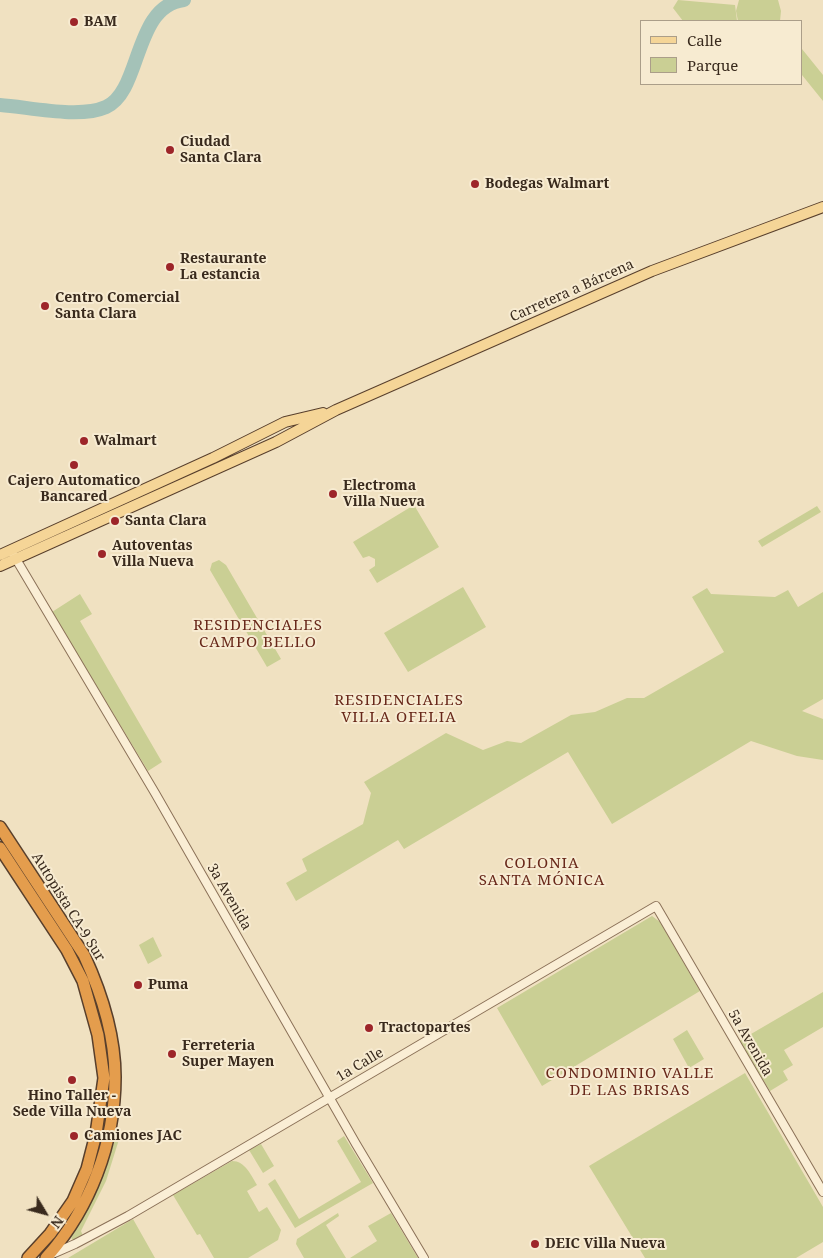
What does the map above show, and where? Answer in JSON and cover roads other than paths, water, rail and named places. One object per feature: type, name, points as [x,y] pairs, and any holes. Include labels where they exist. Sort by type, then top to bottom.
[{"type":"highway","name":"Autopista CA-9 Sur","points":[[0,827],[84,956],[93,976],[109,1025],[115,1076],[109,1132],[101,1164],[89,1195],[65,1234],[47,1257]]},
{"type":"highway","name":"Autopista CA-9 Sur","points":[[0,848],[67,950],[83,981],[98,1035],[104,1078],[96,1134],[87,1169],[73,1201],[50,1234],[28,1258]]},
{"type":"main road","name":"Carretera a Bárcena","points":[[0,555],[13,555],[276,442],[336,410],[652,271],[823,208]]},
{"type":"main road","name":"Carretera a Bárcena","points":[[0,566],[13,555],[285,422],[336,410]]},
{"type":"main road","points":[[276,442],[285,422],[298,431]]},
{"type":"street","name":"3a Avenida","points":[[13,555],[155,793],[424,1258]]},
{"type":"street","name":"1a Calle","points":[[47,1257],[75,1244],[331,1097],[656,906]]},
{"type":"street","name":"5a Avenida","points":[[656,906],[823,1192]]},
{"type":"street","points":[[65,1234],[75,1244]]},
{"type":"waterway","points":[[0,105],[68,112],[82,112],[106,107],[118,98],[126,84],[146,32],[155,17],[167,6],[184,0]]},
{"type":"place","name":"BAM","points":[[74,22]]},
{"type":"place","name":"Ciudad Santa Clara","points":[[170,150]]},
{"type":"place","name":"Bodegas Walmart","points":[[475,184]]},
{"type":"place","name":"Restaurante La estancia","points":[[170,267]]},
{"type":"place","name":"Centro Comercial Santa Clara","points":[[45,306]]},
{"type":"place","name":"Walmart","points":[[84,441]]},
{"type":"place","name":"Cajero Automatico Bancared","points":[[74,465]]},
{"type":"place","name":"Electroma Villa Nueva","points":[[333,494]]},
{"type":"place","name":"Santa Clara","points":[[115,521]]},
{"type":"place","name":"Autoventas Villa Nueva","points":[[102,554]]},
{"type":"place","name":"Puma","points":[[138,985]]},
{"type":"place","name":"Tractopartes","points":[[369,1028]]},
{"type":"place","name":"Ferreteria Super Mayen","points":[[172,1054]]},
{"type":"place","name":"Hino Taller - Sede Villa Nueva","points":[[72,1080]]},
{"type":"place","name":"Camiones JAC","points":[[74,1136]]},
{"type":"place","name":"DEIC Villa Nueva","points":[[535,1244]]},
{"type":"district","name":"RESIDENCIALES CAMPO BELLO","points":[[258,634]]},
{"type":"district","name":"RESIDENCIALES VILLA OFELIA","points":[[399,710]]},
{"type":"district","name":"COLONIA SANTA MÓNICA","points":[[542,872]]},
{"type":"district","name":"CONDOMINIO VALLE DE LAS BRISAS","points":[[630,1082]]}]
